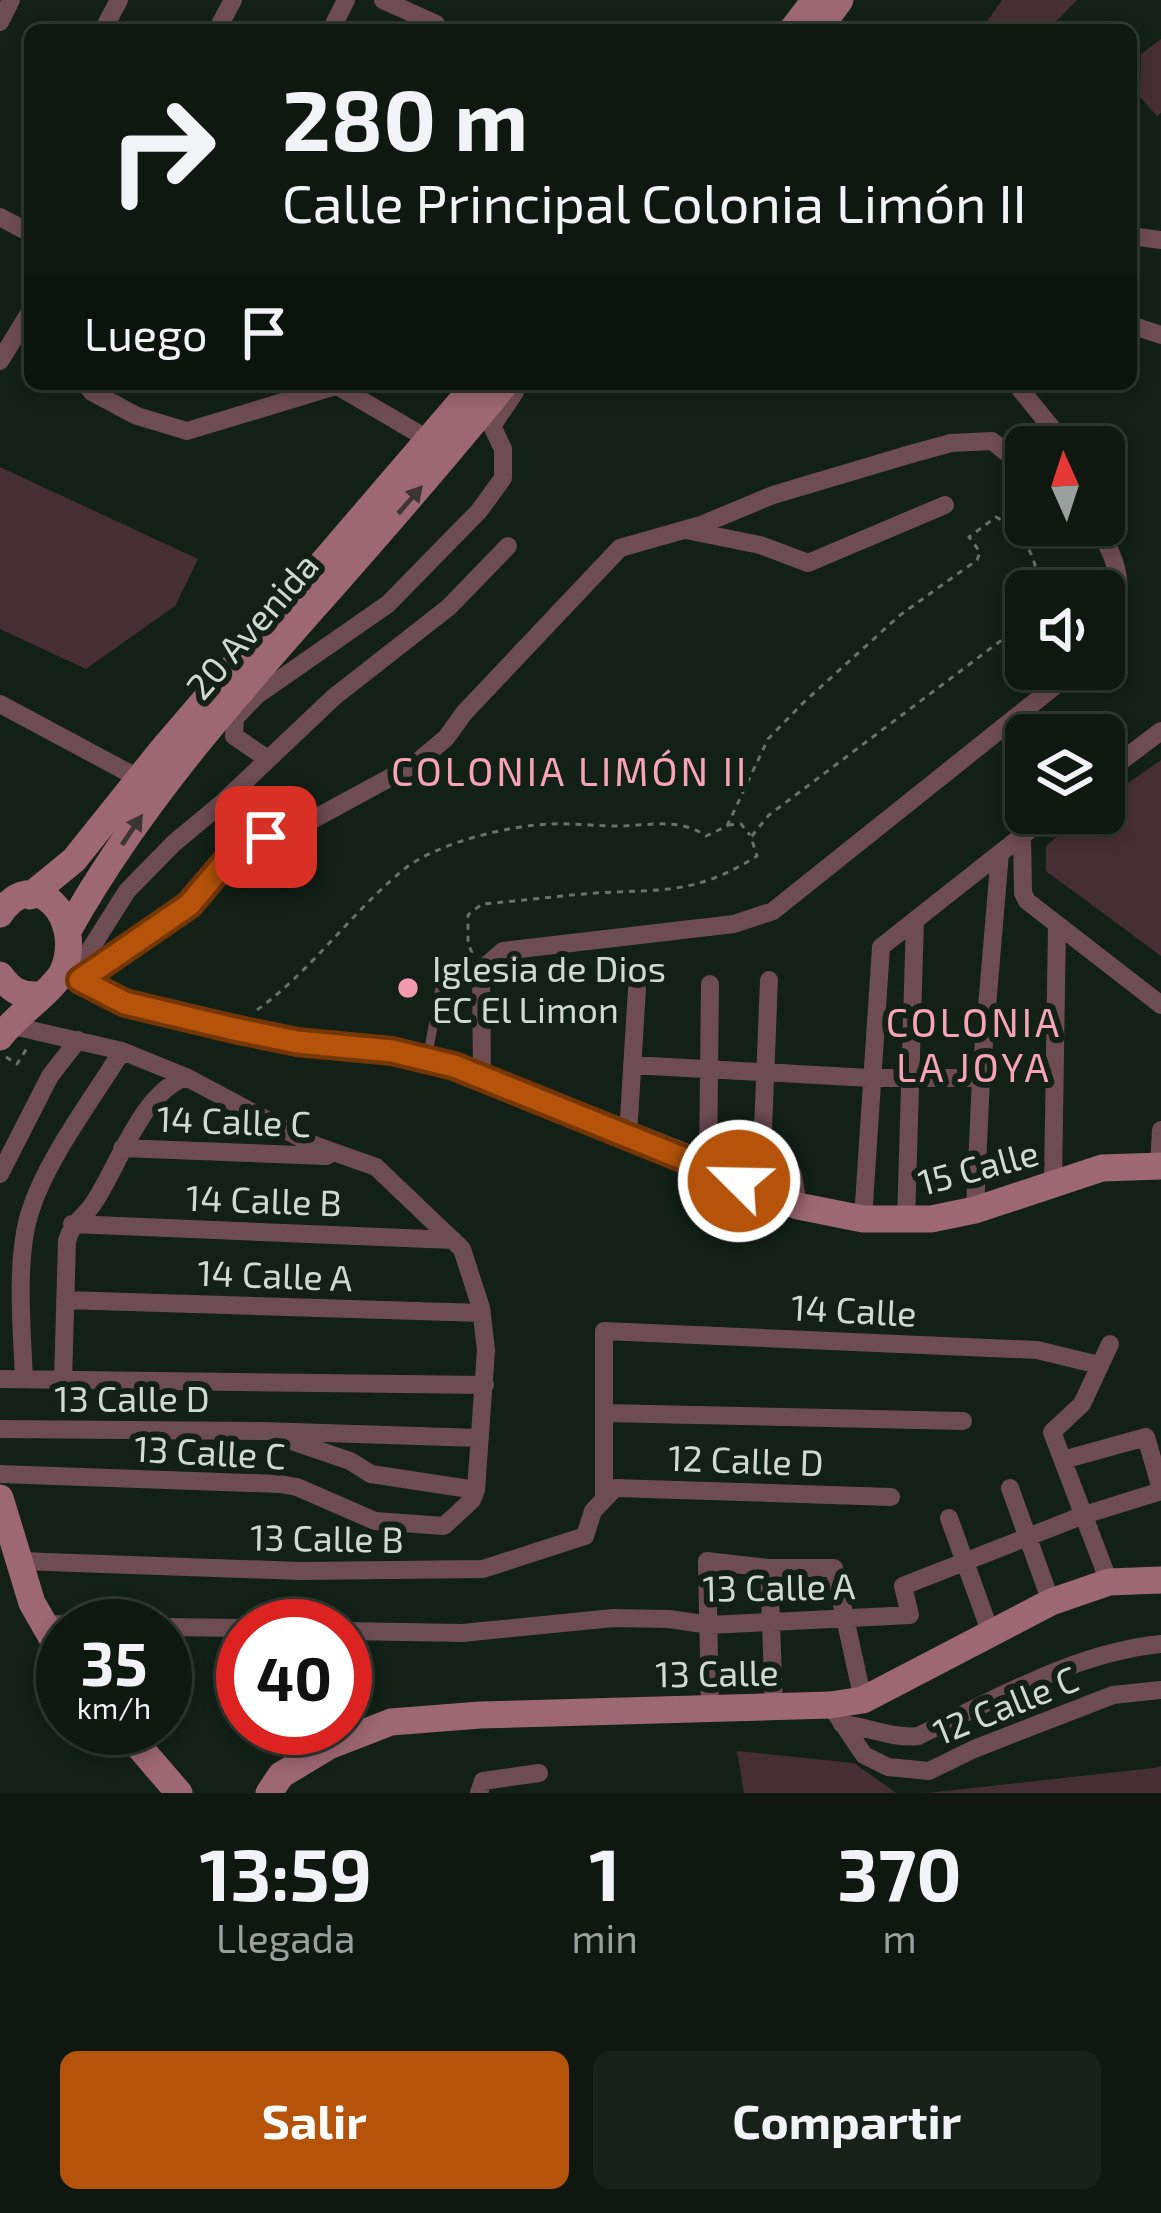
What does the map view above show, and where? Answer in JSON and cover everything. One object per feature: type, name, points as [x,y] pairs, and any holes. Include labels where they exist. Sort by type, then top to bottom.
[{"type":"street","points":[[0,22],[11,0]]},
{"type":"street","points":[[383,0],[436,24]]},
{"type":"street","points":[[797,24],[815,0]]},
{"type":"street","points":[[0,361],[24,322]]},
{"type":"street","points":[[90,390],[136,416],[187,431],[319,390]]},
{"type":"street","points":[[344,390],[431,441]]},
{"type":"street","name":"20 Avenida","points":[[1,910],[30,896],[74,860],[471,390]]},
{"type":"street","name":"20 Avenida","points":[[69,929],[156,794],[214,721],[501,390]]},
{"type":"street","name":"20 Avenida","points":[[266,758],[234,736],[236,718],[257,695],[388,604],[479,511],[503,478],[503,449],[492,426],[513,390]]},
{"type":"street","points":[[1021,390],[1050,426]]},
{"type":"street","points":[[4,1031],[57,983],[189,905],[228,859],[248,845],[312,820],[415,764],[446,738],[464,713],[620,548],[773,495],[951,443],[992,441],[1005,451]]},
{"type":"street","points":[[682,529],[760,545],[808,563],[945,505]]},
{"type":"street","points":[[72,975],[127,891],[334,697],[449,608],[508,546]]},
{"type":"street","points":[[482,1078],[481,970],[502,951],[734,924],[772,911],[1050,690]]},
{"type":"street","points":[[0,704],[140,779]]},
{"type":"street","points":[[1125,758],[1161,731]]},
{"type":"street","points":[[863,1219],[880,953],[885,943],[1022,835]]},
{"type":"street","points":[[1022,835],[1024,898],[1161,1005]]},
{"type":"street","points":[[975,1210],[1000,853]]},
{"type":"street","points":[[30,896],[42,896],[58,906],[69,929],[72,975]]},
{"type":"street","points":[[906,1221],[915,920]]},
{"type":"street","points":[[1053,1183],[1057,924]]},
{"type":"street","points":[[0,975],[10,989],[24,996],[41,995]]},
{"type":"street","name":"15 Calle","points":[[72,975],[125,1003],[297,1042],[392,1051],[427,1060],[707,1166],[797,1206],[863,1219],[906,1221],[975,1210],[1102,1168],[1160,1166]]},
{"type":"street","points":[[770,980],[762,1154],[794,1175],[797,1206]]},
{"type":"street","points":[[707,1166],[710,984]]},
{"type":"street","points":[[628,1135],[637,989]]},
{"type":"street","points":[[4,1031],[78,1040],[186,1077],[344,1157],[376,1167],[453,1240],[462,1249],[482,1313],[485,1385],[474,1495]]},
{"type":"street","points":[[0,1174],[50,1076],[78,1040]]},
{"type":"street","points":[[25,1379],[29,1215],[42,1183],[122,1052]]},
{"type":"street","points":[[632,1065],[870,1078],[981,1078]]},
{"type":"street","points":[[63,1381],[72,1224],[92,1207],[122,1148],[172,1083],[186,1077]]},
{"type":"street","points":[[1160,1166],[1161,1130]]},
{"type":"street","name":"14 Calle C","points":[[122,1148],[344,1157]]},
{"type":"street","name":"14 Calle B","points":[[72,1224],[453,1240]]},
{"type":"street","name":"14 Calle A","points":[[65,1300],[482,1313]]},
{"type":"street","name":"14 Calle","points":[[604,1413],[604,1331],[1037,1350],[1099,1365]]},
{"type":"street","points":[[0,1336],[23,1339]]},
{"type":"street","points":[[1109,1582],[1052,1430],[1078,1408],[1111,1344]]},
{"type":"street","points":[[0,1379],[485,1385]]},
{"type":"street","points":[[604,1499],[604,1413],[963,1420]]},
{"type":"street","name":"13 Calle D","points":[[0,1430],[479,1438]]},
{"type":"street","name":"13 Calle D","points":[[263,1431],[350,1461],[371,1474],[474,1495]]},
{"type":"street","points":[[1063,1460],[1147,1437],[1161,1490]]},
{"type":"street","name":"13 Calle C","points":[[0,1474],[280,1484],[375,1521],[444,1526],[474,1495]]},
{"type":"street","points":[[1010,1487],[1051,1602]]},
{"type":"street","name":"12 Calle D","points":[[604,1499],[614,1488],[891,1497]]},
{"type":"street","name":"13 Calle A","points":[[372,1631],[462,1633],[613,1618],[710,1625],[910,1615],[903,1586],[1161,1490]]},
{"type":"street","points":[[0,1498],[36,1611]]},
{"type":"street","name":"13 Calle B","points":[[20,1562],[300,1571],[483,1569],[585,1536],[593,1511],[604,1499]]},
{"type":"street","points":[[949,1518],[990,1631]]},
{"type":"street","points":[[710,1708],[706,1561],[834,1568],[863,1700]]},
{"type":"street","points":[[769,1568],[774,1707]]},
{"type":"street","name":"13 Calle","points":[[269,1793],[281,1775],[329,1746],[392,1722],[480,1714],[710,1708],[774,1707],[836,1715],[1051,1602],[1109,1582],[1161,1580]]},
{"type":"street","points":[[836,1715],[898,1738],[918,1736],[1078,1660],[1121,1648],[1161,1644]]},
{"type":"street","name":"12 Calle C","points":[[836,1715],[864,1756],[888,1767],[928,1771],[1113,1695],[1161,1690]]},
{"type":"street","points":[[146,1755],[179,1793]]},
{"type":"street","points":[[479,1793],[483,1781],[538,1773]]},
{"type":"lane","points":[[427,1060],[441,982]]},
{"type":"path","points":[[727,826],[768,739],[887,627],[977,560],[980,552],[969,537],[996,517],[1014,526],[1037,570]]},
{"type":"path","points":[[751,837],[769,815],[1005,638]]},
{"type":"path","points":[[247,1017],[284,991],[404,868],[471,838],[548,824],[669,824],[694,827],[706,836],[741,824],[751,837],[757,856],[688,887],[663,893],[595,893],[482,904],[468,915],[468,943],[481,970]]},
{"type":"path","points":[[0,1053],[17,1064],[28,1048]]},
{"type":"shaded area","points":[[1002,0],[1077,0],[1054,24],[985,24]]},
{"type":"shaded area","points":[[1161,39],[1161,113],[1157,116],[1140,97],[1141,54]]},
{"type":"shaded area","points":[[0,467],[198,559],[175,606],[86,669],[0,629]]},
{"type":"shaded area","points":[[1161,760],[1161,956],[1046,871],[1046,846],[1060,834],[1125,834],[1125,785]]},
{"type":"shaded area","points":[[737,1751],[854,1763],[896,1793],[744,1793]]},
{"type":"shaded area","points":[[1161,1766],[1161,1793],[926,1793],[1154,1768]]},
{"type":"place","name":"Iglesia de Dios EC El Limon","points":[[408,988]]},
{"type":"district","name":"COLONIA LIMÓN II","points":[[570,770]]},
{"type":"district","name":"COLONIA LA JOYA","points":[[974,1044]]},
{"type":"route","points":[[266,837],[228,859],[189,905],[80,980],[125,1003],[234,1029],[297,1042],[392,1051],[454,1066],[739,1181]]}]
